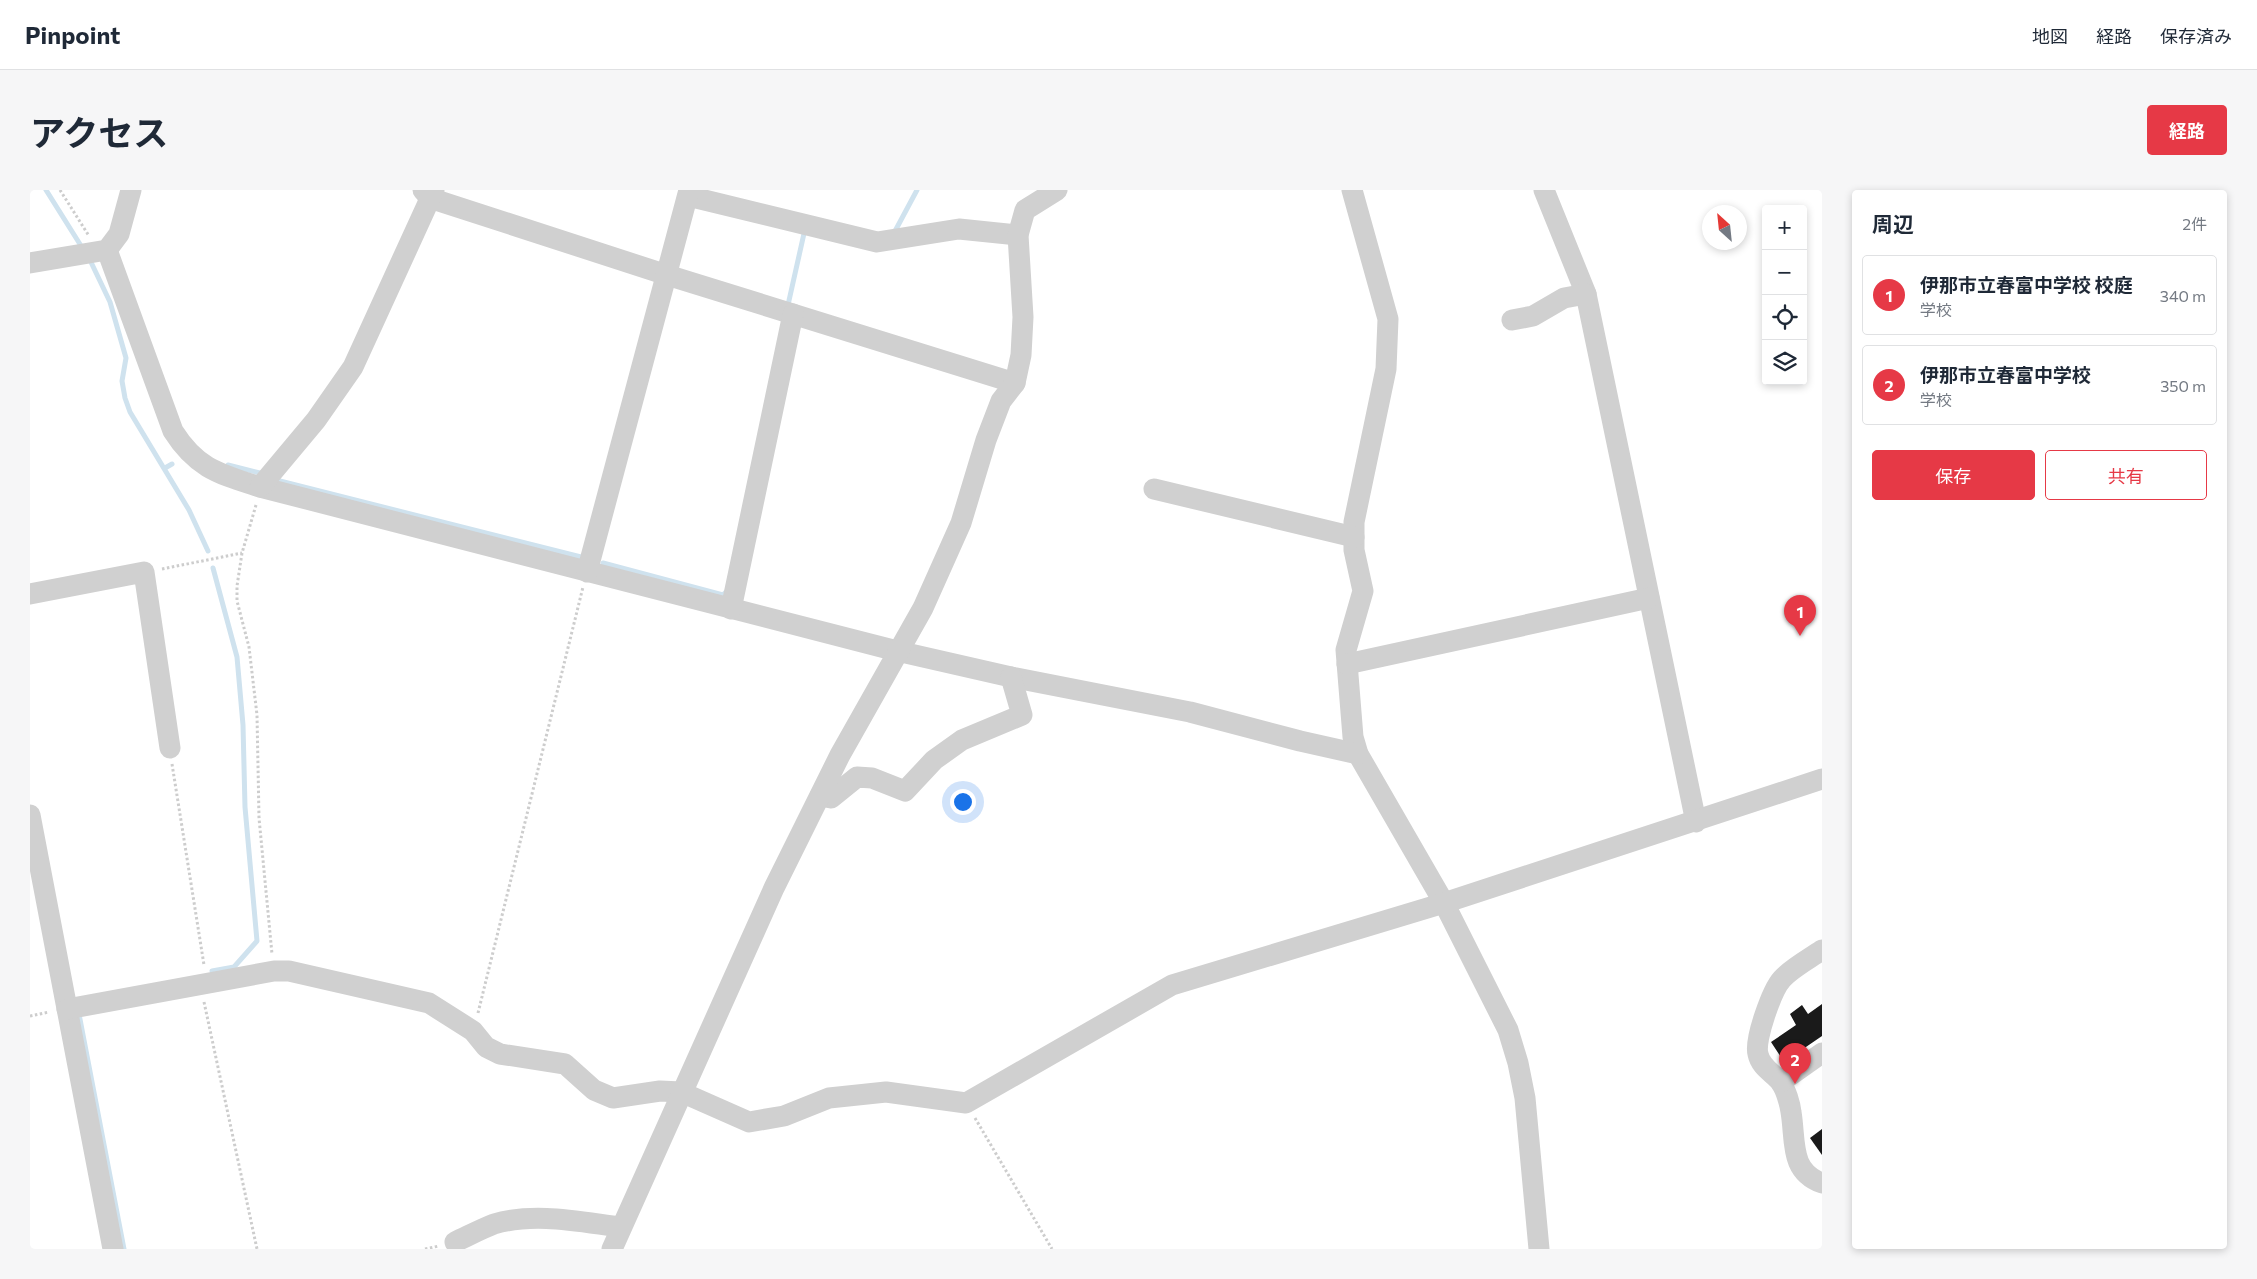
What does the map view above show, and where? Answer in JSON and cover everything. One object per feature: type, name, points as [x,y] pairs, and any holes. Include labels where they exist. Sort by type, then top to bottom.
[{"type":"street","points":[[30,263],[96,252],[119,234],[131,190]]},
{"type":"street","points":[[612,1249],[774,888],[820,796],[897,651],[923,608],[961,522],[986,440],[1001,402],[1015,383],[1021,355],[1023,317],[1018,235],[1025,210],[1057,190]]},
{"type":"street","points":[[1352,190],[1388,319],[1386,370],[1354,522],[1354,550],[1363,591],[1346,650],[1353,737],[1358,754],[1444,904],[1508,1030],[1518,1063],[1525,1098],[1539,1249]]},
{"type":"street","points":[[1544,190],[1586,294],[1696,822]]},
{"type":"street","points":[[260,487],[316,420],[353,367],[429,193],[667,275],[1015,383]]},
{"type":"street","points":[[587,572],[689,193],[807,226],[877,242],[960,229],[1018,235]]},
{"type":"street","points":[[96,252],[173,431],[183,448],[201,464],[224,476],[260,487],[897,651],[1011,677],[1190,712],[1358,754]]},
{"type":"street","points":[[1512,320],[1532,316],[1564,298],[1586,294]]},
{"type":"street","points":[[731,609],[793,314]]},
{"type":"street","points":[[1154,489],[1354,537]]},
{"type":"street","points":[[30,594],[144,572],[170,748]]},
{"type":"street","points":[[1347,664],[1649,598]]},
{"type":"street","points":[[820,796],[831,798],[856,777],[872,778],[905,791],[934,760],[962,740],[1022,715],[1011,677]]},
{"type":"street","points":[[67,1009],[274,971],[289,971],[429,1003],[473,1031],[486,1047],[500,1054],[565,1064],[594,1090],[613,1098],[660,1091],[681,1092],[749,1122],[784,1116],[829,1098],[886,1092],[966,1103],[1172,985],[1444,904],[1822,779]]},
{"type":"street","points":[[30,815],[114,1249]]},
{"type":"street","points":[[1822,950],[1781,980],[1761,1022],[1757,1054],[1768,1072],[1781,1082],[1791,1110],[1794,1146],[1799,1165],[1810,1178],[1822,1183]]},
{"type":"street","points":[[1781,1082],[1822,1053]]},
{"type":"street","points":[[455,1242],[494,1224],[518,1220],[552,1218],[621,1227]]},
{"type":"path","points":[[60,190],[96,252]]},
{"type":"path","points":[[260,487],[242,553],[237,586],[237,601],[249,647],[257,715],[258,818],[274,971]]},
{"type":"path","points":[[144,572],[242,553]]},
{"type":"path","points":[[473,1031],[587,572]]},
{"type":"path","points":[[170,748],[203,984],[257,1249]]},
{"type":"path","points":[[966,1103],[1052,1249]]},
{"type":"building","points":[[1822,1004],[1822,1036],[1784,1062],[1771,1042],[1796,1025],[1790,1014],[1802,1005],[1808,1014]]},
{"type":"building","points":[[1822,1129],[1822,1155],[1810,1138]]},
{"type":"waterway","points":[[46,190],[83,249]]},
{"type":"waterway","points":[[894,233],[917,190]]},
{"type":"waterway","points":[[788,305],[805,229]]},
{"type":"waterway","points":[[89,258],[110,302],[126,358],[122,381],[130,412],[189,510],[208,551]]},
{"type":"waterway","points":[[165,468],[172,464]]},
{"type":"waterway","points":[[228,465],[264,474]]},
{"type":"waterway","points":[[276,480],[585,558]]},
{"type":"waterway","points":[[603,563],[723,595],[727,591]]},
{"type":"waterway","points":[[212,971],[234,967],[257,941],[245,807],[243,725],[237,657],[213,568]]},
{"type":"waterway","points":[[79,1014],[124,1249]]},
{"type":"place","name":"伊那市立春富中学校 校庭","points":[[1800,636]]},
{"type":"place","name":"伊那市立春富中学校","points":[[1795,1084]]}]
